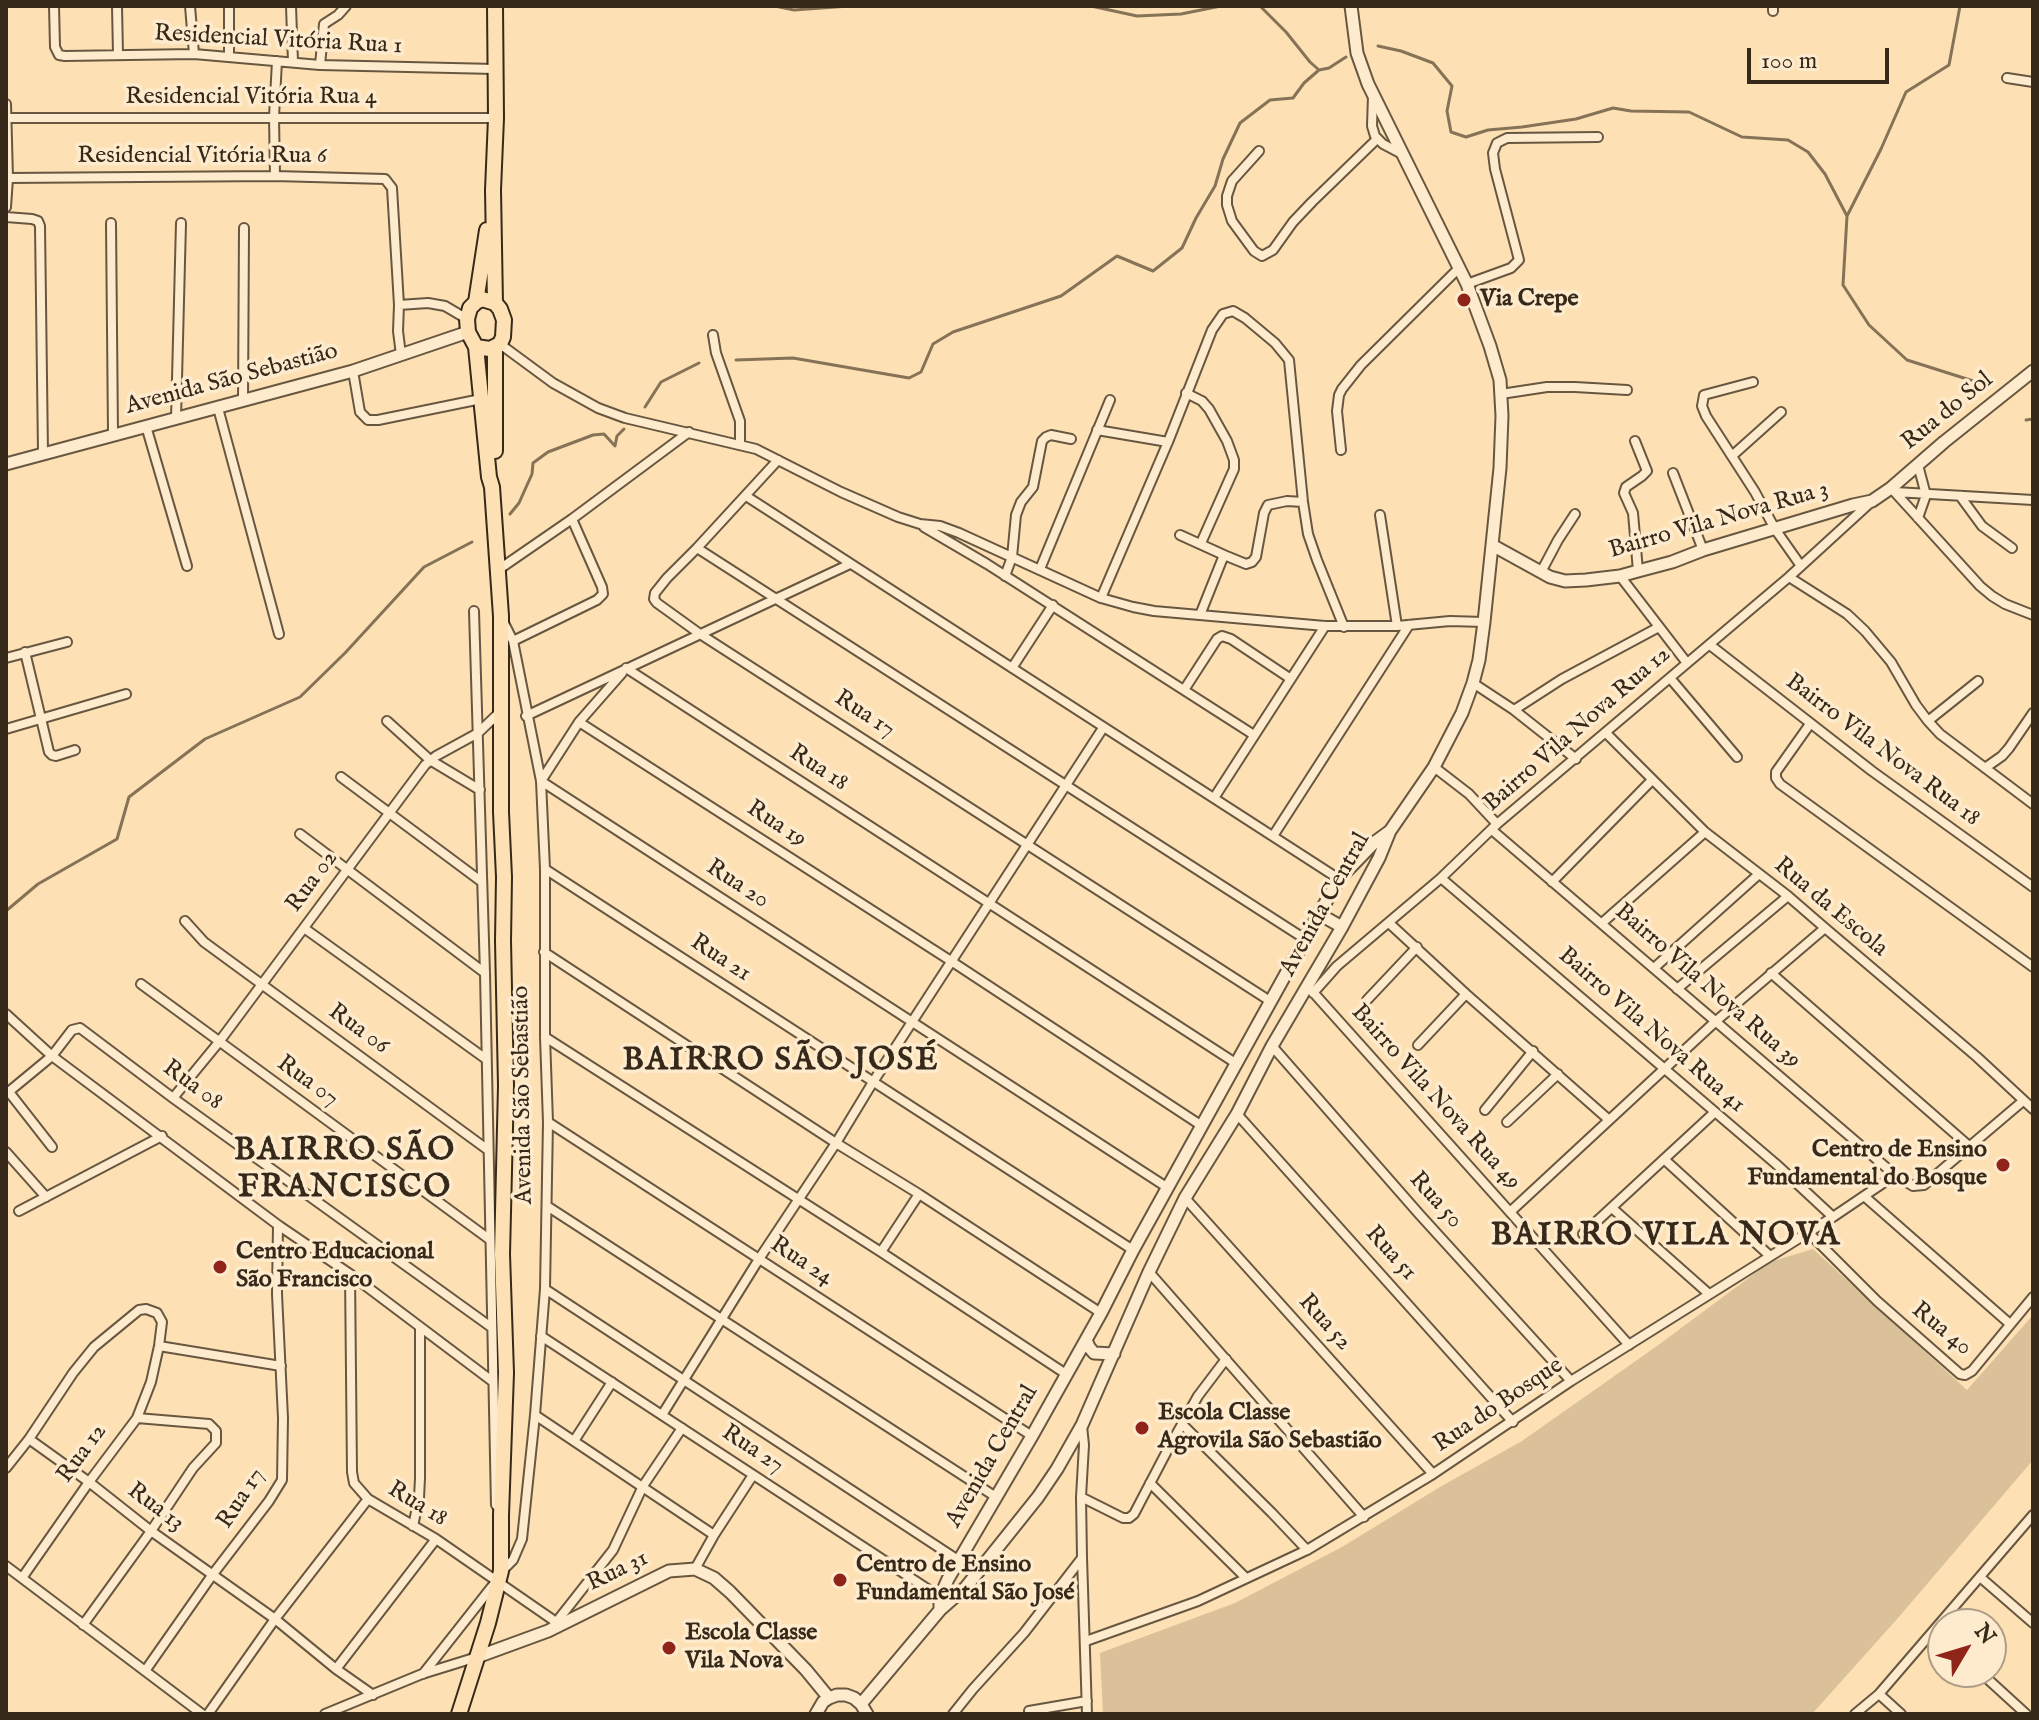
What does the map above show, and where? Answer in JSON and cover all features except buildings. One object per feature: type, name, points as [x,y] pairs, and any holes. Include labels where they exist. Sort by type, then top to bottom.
[{"type":"main road","name":"Avenida São Sebastião","points":[[492,487],[495,479],[498,346],[503,337],[504,320],[495,303],[495,6]]},
{"type":"main road","name":"Avenida São Sebastião","points":[[459,1714],[499,1579],[506,1373],[502,1254],[506,1086],[501,616],[492,487],[476,347],[468,325],[470,308],[476,302],[493,190]]},
{"type":"main road","points":[[476,302],[482,299],[495,303]]},
{"type":"main road","points":[[476,347],[498,346]]},
{"type":"street","name":"Residencial Vitória Rua 1","points":[[54,6],[55,47],[59,55],[194,54],[320,65],[495,69]]},
{"type":"street","points":[[117,6],[118,54]]},
{"type":"street","points":[[190,6],[194,54]]},
{"type":"street","points":[[229,6],[229,56]]},
{"type":"street","points":[[291,6],[293,62]]},
{"type":"street","points":[[320,65],[324,24],[346,6]]},
{"type":"street","points":[[1351,6],[1357,53],[1373,95],[1467,284],[1490,346],[1501,394],[1500,468],[1479,660],[1462,713],[1434,767],[1390,831]]},
{"type":"street","points":[[275,176],[277,61]]},
{"type":"street","points":[[2007,78],[2033,82]]},
{"type":"street","points":[[1373,95],[1372,126],[1377,139],[1402,154]]},
{"type":"street","points":[[6,104],[6,207]]},
{"type":"street","name":"Residencial Vitória Rua 4","points":[[7,118],[496,118]]},
{"type":"street","points":[[1467,284],[1511,268],[1519,260],[1494,160],[1495,146],[1507,138],[1598,137]]},
{"type":"street","points":[[1259,151],[1232,181],[1227,205],[1232,221],[1254,251],[1262,256],[1273,250],[1303,212],[1377,139]]},
{"type":"street","name":"Residencial Vitória Rua 6","points":[[8,178],[380,177],[392,188],[399,305]]},
{"type":"street","points":[[6,217],[38,221],[40,226],[43,453]]},
{"type":"street","points":[[111,223],[113,434]]},
{"type":"street","points":[[176,418],[181,223]]},
{"type":"street","points":[[243,401],[244,228]]},
{"type":"street","points":[[1341,450],[1338,402],[1347,381],[1459,268]]},
{"type":"street","points":[[401,355],[399,305],[428,303],[445,306],[456,311],[468,325]]},
{"type":"street","points":[[1101,598],[1217,320],[1233,311],[1281,349],[1289,360],[1308,534],[1344,627]]},
{"type":"street","name":"Avenida São Sebastião","points":[[6,464],[353,371],[401,355],[468,325]]},
{"type":"street","points":[[713,335],[716,353],[740,421],[740,444]]},
{"type":"street","points":[[498,346],[553,383],[598,408],[625,418],[740,444],[898,517],[940,526],[1101,598],[1154,611],[1325,626],[1484,622]]},
{"type":"street","points":[[353,371],[360,412],[368,420],[481,399]]},
{"type":"street","name":"Rua do Sol","points":[[1893,490],[1918,465],[2033,371]]},
{"type":"street","points":[[1753,382],[1707,394],[1702,401],[1706,416],[1801,566]]},
{"type":"street","points":[[1501,394],[1547,387],[1627,390]]},
{"type":"street","points":[[1186,393],[1202,401],[1209,409],[1232,450],[1234,460],[1234,469],[1201,543]]},
{"type":"street","points":[[1040,569],[1110,400]]},
{"type":"street","points":[[218,408],[279,634]]},
{"type":"street","points":[[1733,455],[1781,412]]},
{"type":"street","points":[[146,426],[187,566]]},
{"type":"street","points":[[1097,430],[1168,442]]},
{"type":"street","points":[[498,570],[689,432]]},
{"type":"street","points":[[1005,576],[1012,557],[1016,515],[1021,502],[1033,487],[1042,441],[1051,435],[1071,439]]},
{"type":"street","points":[[1635,441],[1647,471],[1624,490],[1633,513],[1638,571]]},
{"type":"street","points":[[778,460],[697,548],[1305,939]]},
{"type":"street","points":[[1918,465],[1926,495],[1918,518]]},
{"type":"street","points":[[1673,473],[1703,550]]},
{"type":"street","points":[[1893,490],[1980,586],[1992,596],[2033,615]]},
{"type":"street","points":[[1872,501],[1893,490],[1926,495],[2033,500]]},
{"type":"street","points":[[746,496],[1339,879]]},
{"type":"street","points":[[1960,496],[1982,526],[2012,548]]},
{"type":"street","name":"Bairro Vila Nova Rua 3","points":[[1492,545],[1541,572],[1565,581],[1620,576],[1872,501]]},
{"type":"street","name":"Bairro Vila Nova Rua 12","points":[[1310,989],[1789,577],[1872,501]]},
{"type":"street","points":[[1180,535],[1242,563],[1252,562],[1258,552],[1268,505],[1303,502]]},
{"type":"street","points":[[1541,572],[1575,514]]},
{"type":"street","points":[[1380,515],[1397,626]]},
{"type":"street","points":[[513,641],[597,600],[603,594],[572,519]]},
{"type":"street","points":[[920,524],[1053,605],[1254,735]]},
{"type":"street","name":"Rua 17","points":[[697,548],[655,593],[657,603],[700,634],[1270,1001]]},
{"type":"street","points":[[1200,615],[1224,555]]},
{"type":"street","points":[[526,716],[850,564]]},
{"type":"street","points":[[1620,576],[1687,663]]},
{"type":"street","points":[[1789,577],[1847,614],[1880,647],[1928,721],[1940,734],[2033,804]]},
{"type":"street","points":[[1012,668],[1053,605]]},
{"type":"street","points":[[474,611],[485,973],[495,1499],[501,1515]]},
{"type":"street","name":"Avenida São Sebastião","points":[[499,1579],[513,1560],[522,1539],[545,1289],[548,1122],[541,781],[513,641],[501,616]]},
{"type":"street","points":[[1273,836],[1409,625]]},
{"type":"street","points":[[1214,798],[1325,626]]},
{"type":"street","points":[[1514,710],[1562,679],[1659,627]]},
{"type":"street","points":[[1184,690],[1222,636],[1291,679]]},
{"type":"street","points":[[6,658],[67,642]]},
{"type":"street","name":"Bairro Vila Nova Rua 18","points":[[1710,645],[1872,771],[2033,886]]},
{"type":"street","points":[[25,652],[49,752],[52,755],[75,750]]},
{"type":"street","points":[[541,781],[579,722],[626,668]]},
{"type":"street","name":"Rua 18","points":[[626,668],[1237,1064]]},
{"type":"street","points":[[1670,678],[1737,757]]},
{"type":"street","points":[[1928,721],[1978,681]]},
{"type":"street","points":[[1473,683],[1514,710],[1576,759]]},
{"type":"street","points":[[6,729],[126,694]]},
{"type":"street","name":"Rua 02","points":[[173,1098],[219,1042],[430,760],[478,733],[502,710]]},
{"type":"street","points":[[1985,768],[2009,748],[2033,713]]},
{"type":"street","points":[[387,721],[430,760],[480,790]]},
{"type":"street","name":"Rua 19","points":[[579,722],[1202,1126]]},
{"type":"street","points":[[1810,724],[1778,768],[1776,778],[1786,790],[2029,964],[2033,951]]},
{"type":"street","points":[[662,1415],[721,1318],[1103,728]]},
{"type":"street","name":"Rua da Escola","points":[[1606,733],[1705,832],[1788,896],[1977,1057],[2033,1109]]},
{"type":"street","name":"Bairro Vila Nova Rua 39","points":[[1434,767],[1469,794],[1495,827],[1552,882],[1895,1175]]},
{"type":"street","points":[[341,777],[482,882]]},
{"type":"street","points":[[1552,882],[1652,780]]},
{"type":"street","name":"Rua 20","points":[[541,781],[1168,1188]]},
{"type":"street","name":"Avenida Central","points":[[940,1610],[940,1597],[958,1560],[1086,1340],[1339,879],[1390,831]]},
{"type":"street","name":"Avenida Central","points":[[864,1709],[940,1610],[966,1587],[1014,1528],[1076,1438],[1185,1198],[1237,1114],[1272,1046],[1310,989],[1383,851],[1390,831]]},
{"type":"street","points":[[1602,923],[1705,832]]},
{"type":"street","points":[[300,834],[485,973]]},
{"type":"street","name":"Rua 21","points":[[545,869],[1133,1250]]},
{"type":"street","points":[[1654,968],[1759,874]]},
{"type":"street","name":"Bairro Vila Nova Rua 41","points":[[1441,878],[1665,1068],[1833,1217]]},
{"type":"street","points":[[1677,989],[1788,896]]},
{"type":"street","points":[[1319,914],[1342,927]]},
{"type":"street","name":"Rua 06","points":[[185,921],[204,942],[488,1150]]},
{"type":"street","points":[[1389,923],[1608,1119]]},
{"type":"street","points":[[304,928],[486,1059]]},
{"type":"street","points":[[1510,1212],[1716,1021],[1825,928]]},
{"type":"street","points":[[1367,1000],[1417,947]]},
{"type":"street","points":[[544,952],[1101,1313]]},
{"type":"street","points":[[1771,973],[1969,1146]]},
{"type":"street","name":"Rua 07","points":[[141,984],[489,1239]]},
{"type":"street","name":"Bairro Vila Nova Rua 49","points":[[1310,989],[1629,1345]]},
{"type":"street","points":[[1418,1045],[1466,994]]},
{"type":"street","points":[[6,1014],[52,1056],[492,1381]]},
{"type":"street","name":"Rua 08","points":[[52,1056],[75,1028],[80,1028],[491,1327]]},
{"type":"street","points":[[545,1037],[1066,1374]]},
{"type":"street","name":"Rua 50","points":[[1272,1046],[1571,1381]]},
{"type":"street","points":[[1485,1110],[1533,1051]]},
{"type":"street","points":[[52,1056],[8,1093],[52,1147]]},
{"type":"street","points":[[1507,1122],[1558,1074]]},
{"type":"street","points":[[1895,1175],[1913,1186],[1924,1185],[2023,1101]]},
{"type":"street","points":[[1583,1234],[1715,1112]]},
{"type":"street","name":"Rua 51","points":[[1237,1114],[1513,1422]]},
{"type":"street","name":"Rua 24","points":[[548,1122],[1032,1436]]},
{"type":"street","points":[[19,1211],[162,1136]]},
{"type":"street","points":[[6,1152],[46,1197]]},
{"type":"street","points":[[1665,1160],[1770,1256]]},
{"type":"street","name":"Rua do Bosque","points":[[1086,1641],[1198,1601],[1307,1550],[1433,1474],[1571,1381],[1895,1175]]},
{"type":"street","points":[[881,1252],[919,1194]]},
{"type":"street","name":"Rua 40","points":[[1808,1232],[1877,1301],[1960,1374],[1972,1371],[2010,1324],[1864,1196]]},
{"type":"street","name":"Rua 52","points":[[1185,1198],[1433,1474]]},
{"type":"street","points":[[547,1206],[996,1497]]},
{"type":"street","points":[[1612,1208],[1709,1294]]},
{"type":"street","name":"Rua 17","points":[[145,1671],[282,1480],[278,1225]]},
{"type":"street","points":[[1149,1272],[1364,1517]]},
{"type":"street","name":"Rua 18","points":[[350,1274],[354,1483],[368,1499],[499,1579],[552,1626]]},
{"type":"street","points":[[545,1289],[958,1560]]},
{"type":"street","points":[[2010,1324],[2033,1297]]},
{"type":"street","points":[[6,1468],[85,1357],[139,1310],[154,1311],[161,1318],[159,1346],[281,1366]]},
{"type":"street","points":[[413,1526],[420,1478],[420,1328]]},
{"type":"street","name":"Rua 27","points":[[541,1336],[940,1597]]},
{"type":"street","points":[[1086,1340],[1094,1353],[1114,1354]]},
{"type":"street","name":"Rua 12","points":[[22,1578],[137,1418],[151,1382],[159,1346]]},
{"type":"street","points":[[1078,1354],[1094,1358],[1107,1371]]},
{"type":"street","points":[[1081,1497],[1119,1517],[1129,1518],[1136,1512],[1198,1396],[1226,1359]]},
{"type":"street","points":[[574,1441],[612,1382]]},
{"type":"street","points":[[535,1415],[714,1535]]},
{"type":"street","points":[[83,1625],[193,1468],[216,1443],[214,1428],[202,1423],[137,1418]]},
{"type":"street","points":[[1082,1425],[1087,1714]]},
{"type":"street","points":[[1183,1425],[1307,1550]]},
{"type":"street","points":[[552,1626],[613,1550],[643,1486],[682,1428]]},
{"type":"street","points":[[1076,1438],[1082,1464]]},
{"type":"street","name":"Rua 13","points":[[29,1439],[275,1619],[373,1695]]},
{"type":"street","points":[[753,1475],[695,1569],[714,1578],[730,1592],[829,1698]]},
{"type":"street","points":[[1150,1483],[1246,1578]]},
{"type":"street","points":[[208,1714],[275,1619],[368,1499]]},
{"type":"street","points":[[1953,1608],[2032,1517]]},
{"type":"street","points":[[336,1669],[436,1539]]},
{"type":"street","points":[[953,1714],[1024,1633],[1082,1557]]},
{"type":"street","points":[[6,1566],[202,1714]]},
{"type":"street","name":"Rua 31","points":[[477,1657],[669,1571],[695,1569]]},
{"type":"street","points":[[1980,1577],[2033,1623]]},
{"type":"street","points":[[422,1674],[499,1579]]},
{"type":"street","points":[[1855,1714],[1879,1694],[1927,1638]]},
{"type":"street","points":[[443,1649],[451,1665]]},
{"type":"street","points":[[325,1714],[422,1674],[477,1657]]},
{"type":"street","points":[[1998,1688],[2026,1714]]},
{"type":"street","points":[[1879,1694],[1901,1714]]},
{"type":"street","points":[[816,1714],[823,1702],[837,1695],[846,1695],[864,1709]]},
{"type":"street","points":[[1029,1711],[1087,1701]]},
{"type":"shaded area","points":[[1813,1249],[1967,1390],[2033,1315],[2033,1460],[1812,1714],[1103,1714],[1100,1653],[1235,1603],[1342,1547],[1522,1441],[1770,1262]]},
{"type":"waterway","points":[[775,6],[794,10],[849,6]]},
{"type":"waterway","points":[[1091,6],[1137,16],[1181,14],[1221,6]]},
{"type":"waterway","points":[[1260,6],[1319,70]]},
{"type":"waterway","points":[[1847,216],[1906,92],[1949,65],[1960,6]]},
{"type":"waterway","points":[[1378,46],[1433,63],[1452,86],[1447,111],[1451,132],[1466,137],[1488,130],[1576,119],[1613,108],[1689,112],[1742,137],[1788,140],[1808,152],[1825,174],[1847,216],[1843,285],[1869,325],[1907,360],[1989,386]]},
{"type":"waterway","points":[[736,360],[793,358],[909,378],[921,372],[933,344],[953,332],[1061,296],[1117,256],[1153,271],[1182,248],[1215,186],[1223,159],[1240,123],[1270,100],[1293,98],[1319,70],[1329,68],[1346,57]]},
{"type":"waterway","points":[[645,407],[661,382],[699,363]]},
{"type":"waterway","points":[[2026,420],[2033,419]]},
{"type":"waterway","points":[[510,514],[519,503],[532,474],[533,463],[548,452],[593,435],[604,434],[615,446],[617,436],[624,429]]},
{"type":"waterway","points":[[6,911],[38,884],[117,839],[129,797],[205,739],[300,697],[424,567],[472,542]]},
{"type":"place","name":"Via Crepe","points":[[1464,300]]},
{"type":"place","name":"Centro de Ensino Fundamental do Bosque","points":[[2003,1165]]},
{"type":"place","name":"Centro Educacional São Francisco","points":[[220,1267]]},
{"type":"place","name":"Escola Classe Agrovila São Sebastião","points":[[1142,1428]]},
{"type":"place","name":"Centro de Ensino Fundamental São José","points":[[840,1580]]},
{"type":"place","name":"Escola Classe Vila Nova","points":[[669,1648]]},
{"type":"district","name":"BAIRRO SÃO JOSÉ","points":[[781,1062]]},
{"type":"district","name":"BAIRRO SÃO FRANCISCO","points":[[345,1170]]},
{"type":"district","name":"BAIRRO VILA NOVA","points":[[1666,1237]]}]
